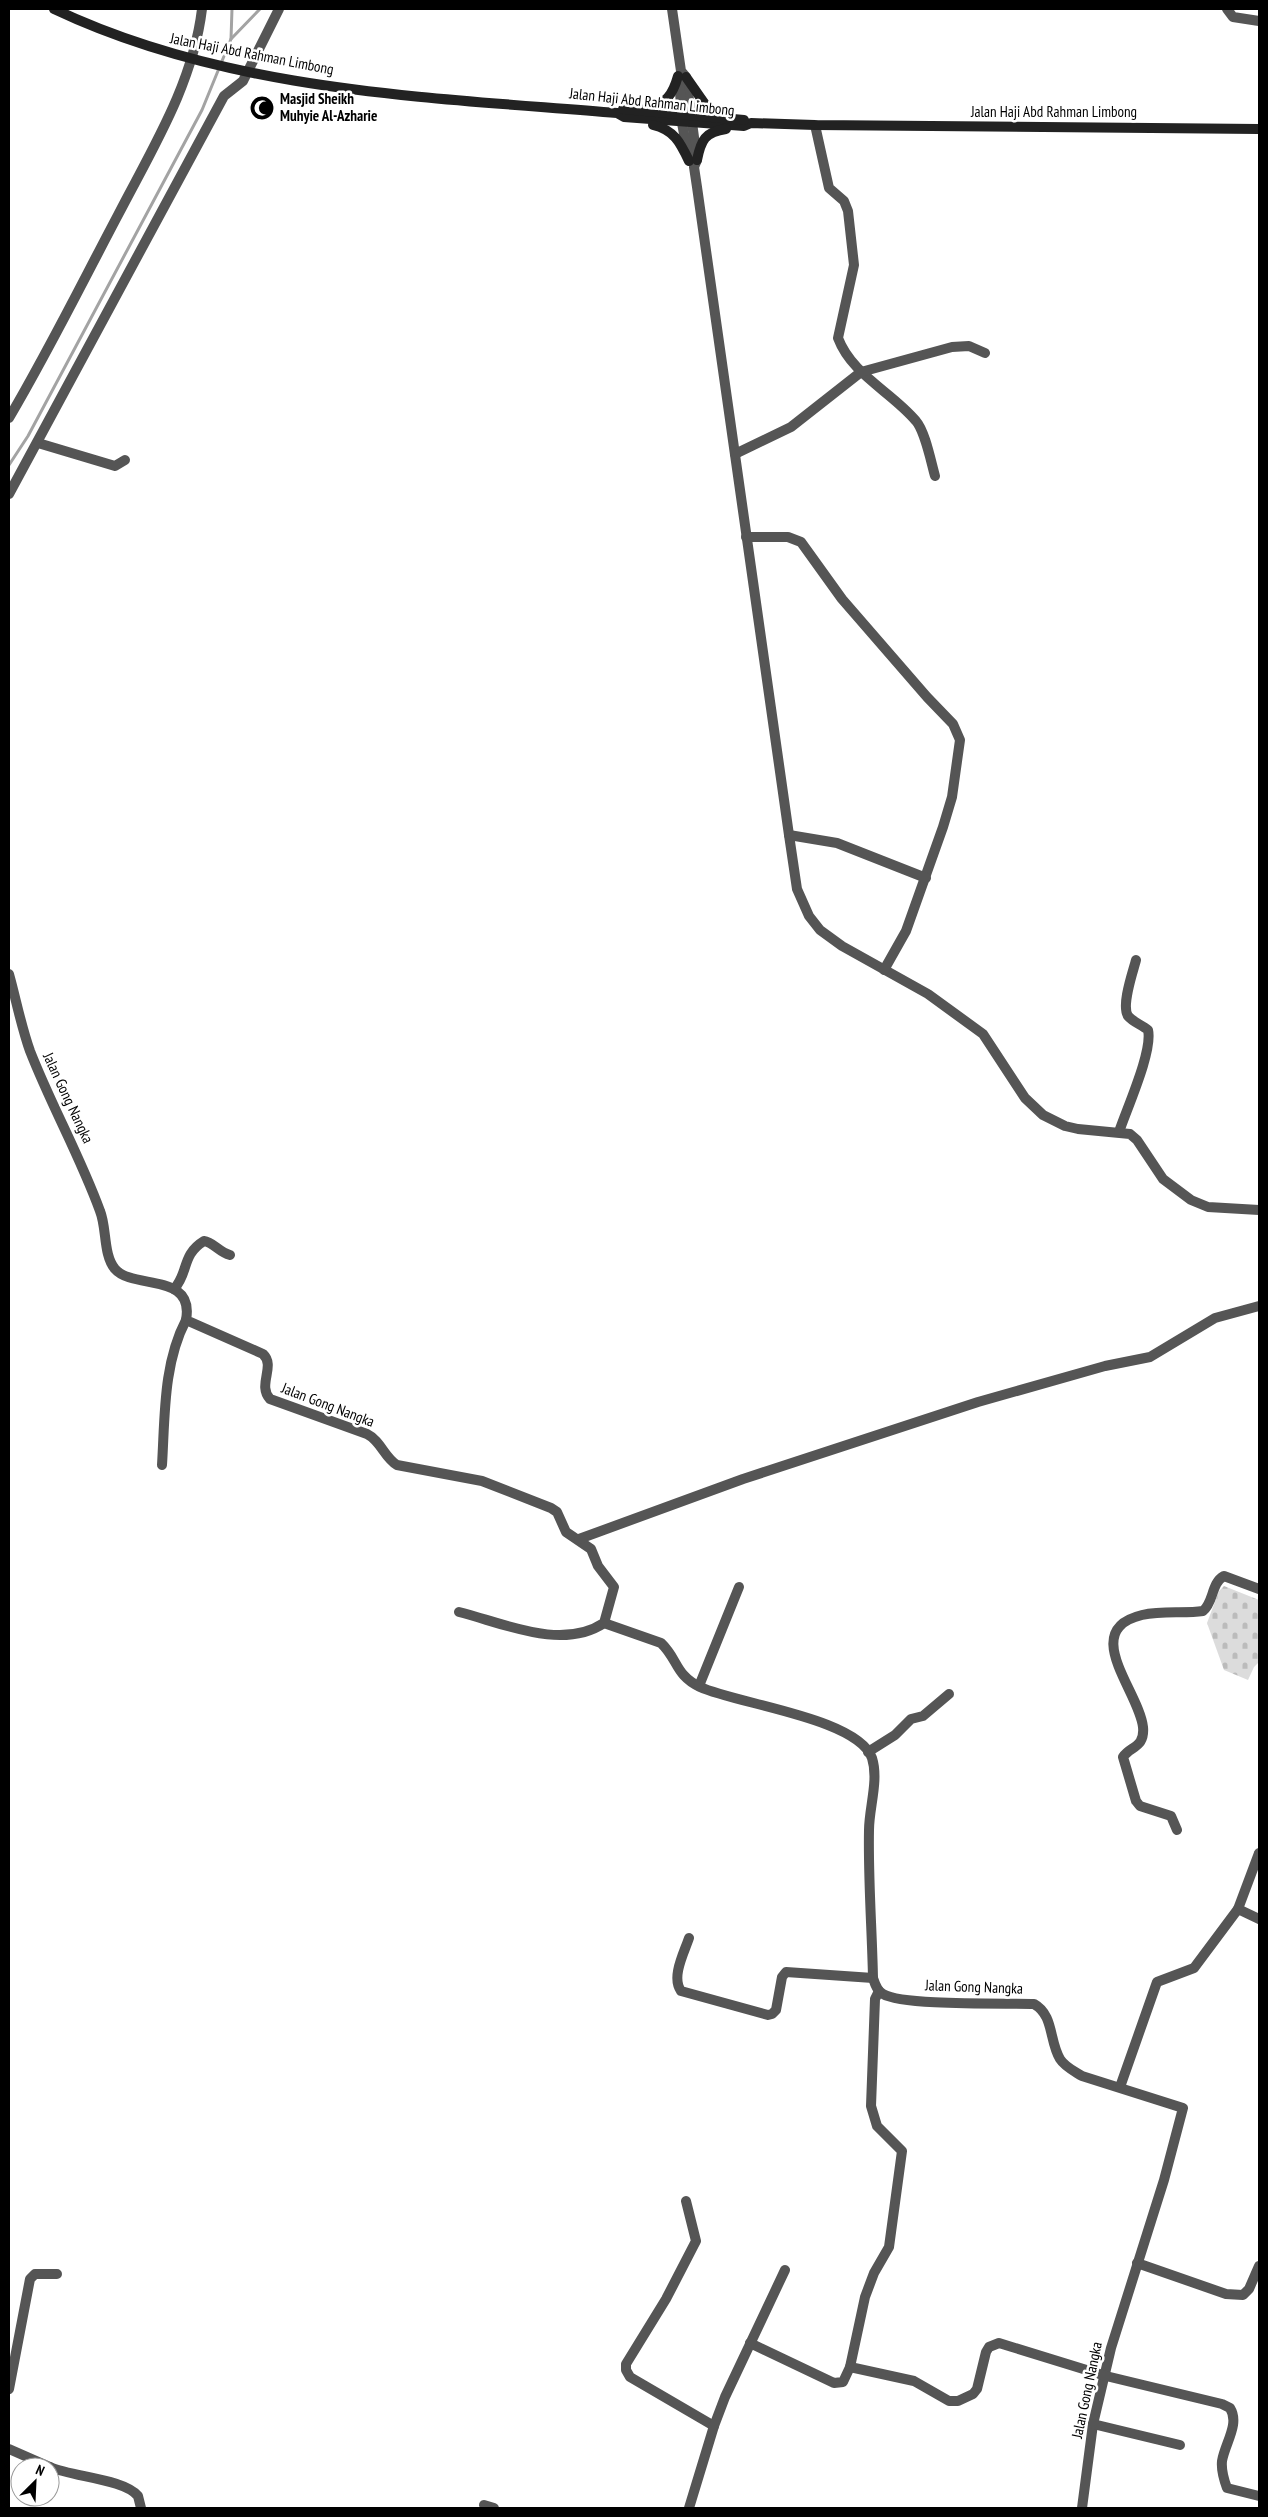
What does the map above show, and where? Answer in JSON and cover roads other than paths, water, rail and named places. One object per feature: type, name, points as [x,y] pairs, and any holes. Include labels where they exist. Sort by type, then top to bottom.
[{"type":"street","name":"Jalan Haji Abd Rahman Limbong","points":[[54,9],[148,47],[191,59],[363,91],[746,123],[1259,128]]},
{"type":"street","points":[[9,418],[55,335],[176,104],[191,59],[202,9]]},
{"type":"street","points":[[9,494],[224,96],[241,84],[243,70],[278,9]]},
{"type":"street","points":[[672,9],[789,835],[798,889],[809,916],[832,939],[928,994],[983,1034],[1025,1098],[1043,1114],[1065,1126],[1078,1129],[1093,1132],[1130,1134],[1137,1140],[1163,1179],[1191,1200],[1208,1207],[1259,1210]]},
{"type":"street","points":[[1227,9],[1233,17],[1259,21]]},
{"type":"street","points":[[621,113],[664,102],[682,75]]},
{"type":"street","points":[[682,75],[708,107],[746,123]]},
{"type":"street","points":[[621,113],[669,130],[674,134],[693,162]]},
{"type":"street","points":[[693,162],[704,137],[710,132],[746,123]]},
{"type":"street","points":[[815,125],[829,188],[844,201],[848,211],[854,265],[838,338],[842,348],[861,372],[918,422],[935,476]]},
{"type":"street","points":[[735,454],[790,427],[861,372],[952,347],[969,346],[985,353]]},
{"type":"street","points":[[38,443],[115,466],[125,460]]},
{"type":"street","points":[[746,537],[788,537],[801,542],[842,599],[927,698],[953,724],[960,740],[952,797],[926,878],[906,932],[884,970]]},
{"type":"street","points":[[789,835],[837,843],[926,878]]},
{"type":"street","points":[[1119,1132],[1144,1059],[1149,1036],[1148,1030],[1130,1018],[1126,1012],[1125,1005],[1136,960]]},
{"type":"street","name":"Jalan Gong Nangka","points":[[9,974],[31,1052],[82,1164],[101,1214],[111,1264],[121,1274],[174,1289]]},
{"type":"street","points":[[162,1465],[167,1382],[177,1340],[186,1320],[187,1305],[184,1298],[174,1289],[181,1280],[188,1256],[204,1241],[211,1242],[216,1250],[230,1255]]},
{"type":"street","points":[[579,1539],[743,1478],[969,1405],[1105,1366],[1150,1357],[1206,1322],[1222,1315],[1259,1306]]},
{"type":"street","name":"Jalan Gong Nangka","points":[[186,1320],[263,1354],[268,1365],[264,1387],[270,1399],[367,1434],[378,1441],[390,1459],[397,1465],[482,1481],[548,1505],[557,1512],[566,1532],[579,1539],[592,1550],[598,1566],[613,1584],[610,1625]]},
{"type":"street","points":[[1177,1830],[1171,1816],[1140,1806],[1136,1801],[1123,1757],[1138,1745],[1143,1728],[1116,1658],[1114,1634],[1122,1624],[1140,1615],[1169,1610],[1203,1611],[1208,1606],[1217,1582],[1224,1576],[1259,1589]]},
{"type":"street","points":[[699,1686],[739,1587]]},
{"type":"street","points":[[459,1612],[540,1633],[571,1634],[610,1625],[661,1643],[668,1649],[679,1672],[699,1686],[723,1695],[773,1707],[836,1728],[853,1737],[872,1758],[873,1776],[869,1830],[873,1978],[879,1991],[875,1999],[871,2106],[877,2126],[902,2151],[889,2247],[874,2273],[865,2297],[850,2368],[843,2382],[834,2383],[750,2343]]},
{"type":"street","points":[[868,1752],[895,1735],[911,1719],[923,1716],[949,1694]]},
{"type":"street","points":[[1120,2087],[1157,1982],[1190,1972],[1194,1968],[1238,1909],[1259,1853]]},
{"type":"street","points":[[1238,1909],[1259,1919]]},
{"type":"street","points":[[689,1938],[677,1975],[677,1983],[681,1991],[768,2015],[776,2010],[782,1977],[786,1972],[873,1978]]},
{"type":"street","name":"Jalan Gong Nangka","points":[[879,1991],[882,1994],[905,2000],[1034,2004],[1042,2009],[1047,2016],[1051,2038],[1061,2060],[1082,2076],[1183,2108],[1164,2180],[1112,2343],[1094,2424],[1082,2508]]},
{"type":"street","points":[[686,2201],[696,2241],[666,2299],[626,2364],[626,2370],[630,2377],[714,2426]]},
{"type":"street","points":[[1137,2263],[1226,2294],[1243,2295],[1249,2289],[1259,2266]]},
{"type":"street","points":[[689,2508],[714,2426],[750,2343],[786,2270]]},
{"type":"street","points":[[9,2389],[30,2279],[35,2274],[57,2274]]},
{"type":"street","points":[[850,2368],[914,2381],[949,2401],[958,2401],[973,2394],[978,2389],[986,2352],[989,2347],[999,2343],[1106,2376],[1196,2396],[1230,2408],[1234,2421],[1222,2461],[1227,2488],[1259,2496]]},
{"type":"street","points":[[1094,2424],[1180,2445]]},
{"type":"street","points":[[9,2449],[27,2457]]},
{"type":"street","points":[[60,2471],[134,2491],[138,2496],[141,2508]]},
{"type":"waterway","points":[[9,465],[28,436],[202,110],[231,39],[232,9]]},
{"type":"waterway","points":[[231,39],[260,9]]},
{"type":"place","name":"Masjid Sheikh Muhyie Al-Azharie","points":[[262,108]]}]
